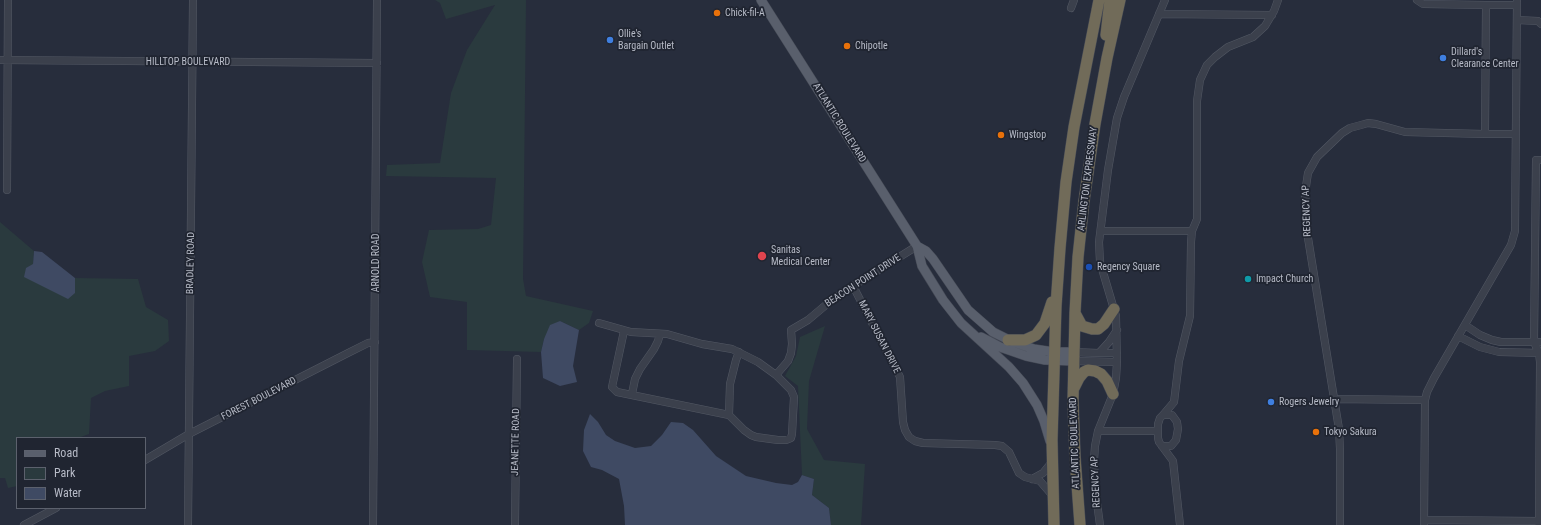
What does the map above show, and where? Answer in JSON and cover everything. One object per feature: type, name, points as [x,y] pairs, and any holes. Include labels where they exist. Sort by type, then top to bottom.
[{"type":"highway","name":"ARLINGTON EXPRESSWAY","points":[[1054,356],[1057,282],[1071,149],[1099,0]]},
{"type":"highway","points":[[1096,113],[1110,0]]},
{"type":"highway","name":"ARLINGTON EXPRESSWAY","points":[[1073,356],[1084,201],[1096,113],[1120,0]]},
{"type":"highway","points":[[1008,340],[1028,339],[1039,333],[1046,319],[1057,282]]},
{"type":"highway","points":[[1075,313],[1082,326],[1098,329],[1104,324],[1114,309]]},
{"type":"highway","name":"ATLANTIC BOULEVARD","points":[[1054,356],[1052,462],[1054,525]]},
{"type":"highway","name":"ATLANTIC BOULEVARD","points":[[1073,356],[1075,457],[1080,525]]},
{"type":"highway","points":[[1073,390],[1079,378],[1088,370],[1101,374],[1107,381],[1113,394]]},
{"type":"main road","name":"ATLANTIC BOULEVARD","points":[[761,0],[917,246],[922,266],[948,307],[966,328],[1009,368],[1023,383],[1030,394],[1042,416],[1048,434],[1052,462]]},
{"type":"main road","name":"ATLANTIC BOULEVARD","points":[[917,246],[933,259],[957,297],[971,314],[988,328],[1008,340],[1029,348],[1054,356],[1073,356]]},
{"type":"main road","points":[[966,328],[990,342],[1015,352],[1036,358],[1054,356]]},
{"type":"street","points":[[6,190],[8,0]]},
{"type":"street","name":"BRADLEY ROAD","points":[[188,525],[193,0]]},
{"type":"street","name":"ARNOLD ROAD","points":[[372,525],[375,342],[377,0]]},
{"type":"street","points":[[1070,8],[1074,0]]},
{"type":"street","name":"REGENCY AP","points":[[1100,525],[1095,492],[1094,460],[1098,431],[1113,394],[1118,362],[1117,330],[1114,309],[1100,262],[1101,231],[1110,153],[1117,118],[1135,69],[1164,0]]},
{"type":"street","points":[[1180,525],[1173,461],[1174,444],[1178,429],[1175,418],[1174,402],[1180,359],[1190,316],[1192,231],[1197,219],[1197,101],[1200,80],[1208,65],[1215,57],[1228,47],[1253,37],[1265,26],[1272,15],[1278,0]]},
{"type":"street","points":[[1417,0],[1423,4],[1486,5],[1517,2],[1515,231],[1510,245],[1434,378],[1425,400],[1424,523],[1540,523],[1540,352],[1538,342],[1539,160]]},
{"type":"street","points":[[1485,134],[1486,5]]},
{"type":"street","points":[[1159,14],[1272,15]]},
{"type":"street","points":[[1517,20],[1538,21],[1541,24]]},
{"type":"street","name":"HILLTOP BOULEVARD","points":[[0,60],[377,63]]},
{"type":"street","name":"REGENCY AP","points":[[1340,525],[1340,449],[1334,399],[1307,228],[1305,193],[1306,182],[1312,165],[1317,157],[1342,133],[1350,128],[1368,123],[1405,132],[1516,134]]},
{"type":"street","points":[[1101,231],[1192,231]]},
{"type":"street","name":"BEACON POINT DRIVE","points":[[776,375],[788,361],[791,353],[792,344],[790,330],[808,320],[833,299],[917,246]]},
{"type":"street","name":"MARY SUSAN DRIVE","points":[[853,286],[900,378],[903,422],[909,437],[915,441],[923,443],[1000,445],[1010,452],[1018,473],[1042,483],[1053,496]]},
{"type":"street","points":[[599,323],[624,331],[667,334],[702,344],[732,349],[739,352],[776,375],[791,390],[794,397],[791,438],[786,440],[778,440],[751,435],[729,414],[617,392],[612,387],[624,331]]},
{"type":"street","points":[[1465,325],[1480,335],[1492,340],[1501,342],[1538,342]]},
{"type":"street","points":[[1099,353],[1110,342],[1117,330]]},
{"type":"street","points":[[632,394],[635,379],[654,349],[660,334]]},
{"type":"street","points":[[1458,336],[1480,347],[1499,352],[1540,352]]},
{"type":"street","name":"FOREST BOULEVARD","points":[[146,459],[190,434],[368,343],[375,342]]},
{"type":"street","points":[[729,414],[730,384],[739,352]]},
{"type":"street","points":[[1073,356],[1099,353],[1117,353]]},
{"type":"street","points":[[1073,356],[1118,362]]},
{"type":"street","name":"JEANETTE ROAD","points":[[515,525],[517,359]]},
{"type":"street","points":[[1334,399],[1425,400]]},
{"type":"street","points":[[1173,461],[1162,446],[1158,438],[1157,431],[1160,418],[1174,402]]},
{"type":"street","points":[[1163,416],[1172,415],[1175,418]]},
{"type":"street","points":[[1098,431],[1157,431]]},
{"type":"street","points":[[1162,446],[1168,447],[1174,444]]},
{"type":"street","points":[[1032,479],[1043,473],[1052,462]]},
{"type":"street","points":[[24,525],[54,509]]},
{"type":"green space","points":[[435,0],[526,0],[523,279],[526,296],[593,311],[589,323],[579,330],[560,321],[544,339],[541,352],[467,350],[467,302],[430,297],[422,262],[429,230],[478,229],[491,225],[496,178],[386,176],[387,165],[440,163],[451,93],[467,50],[495,5],[446,19],[440,3]]},
{"type":"green space","points":[[0,222],[34,251],[33,264],[75,293],[75,278],[138,279],[146,307],[168,320],[169,341],[155,351],[129,356],[129,386],[105,391],[91,398],[89,434],[81,437],[16,437],[16,486],[8,488],[5,478],[0,478]]},
{"type":"green space","points":[[825,326],[809,381],[807,429],[824,460],[865,464],[861,525],[831,525],[829,508],[812,495],[814,479],[802,475],[798,386],[785,376],[796,356],[800,337]]},
{"type":"water","points":[[34,251],[42,252],[75,278],[75,293],[68,299],[24,277],[26,268],[33,264]]},
{"type":"water","points":[[560,321],[579,330],[573,366],[577,382],[560,386],[543,378],[541,352],[544,339],[550,325]]},
{"type":"water","points":[[590,414],[598,422],[606,435],[615,441],[635,448],[651,446],[662,435],[671,422],[683,423],[693,430],[716,456],[746,476],[792,485],[798,482],[802,475],[814,479],[812,495],[829,508],[831,525],[625,525],[624,506],[619,479],[602,470],[591,467],[583,451],[584,430]]},
{"type":"place","name":"Chick-fil-A","points":[[717,13]]},
{"type":"place","name":"Ollie's Bargain Outlet","points":[[610,40]]},
{"type":"place","name":"Chipotle","points":[[847,46]]},
{"type":"place","name":"Dillard's Clearance Center","points":[[1443,58]]},
{"type":"place","name":"Wingstop","points":[[1001,135]]},
{"type":"place","name":"Sanitas Medical Center","points":[[762,256]]},
{"type":"place","name":"Regency Square","points":[[1089,267]]},
{"type":"place","name":"Impact Church","points":[[1248,279]]},
{"type":"place","name":"Rogers Jewelry","points":[[1271,402]]},
{"type":"place","name":"Tokyo Sakura","points":[[1316,432]]}]
